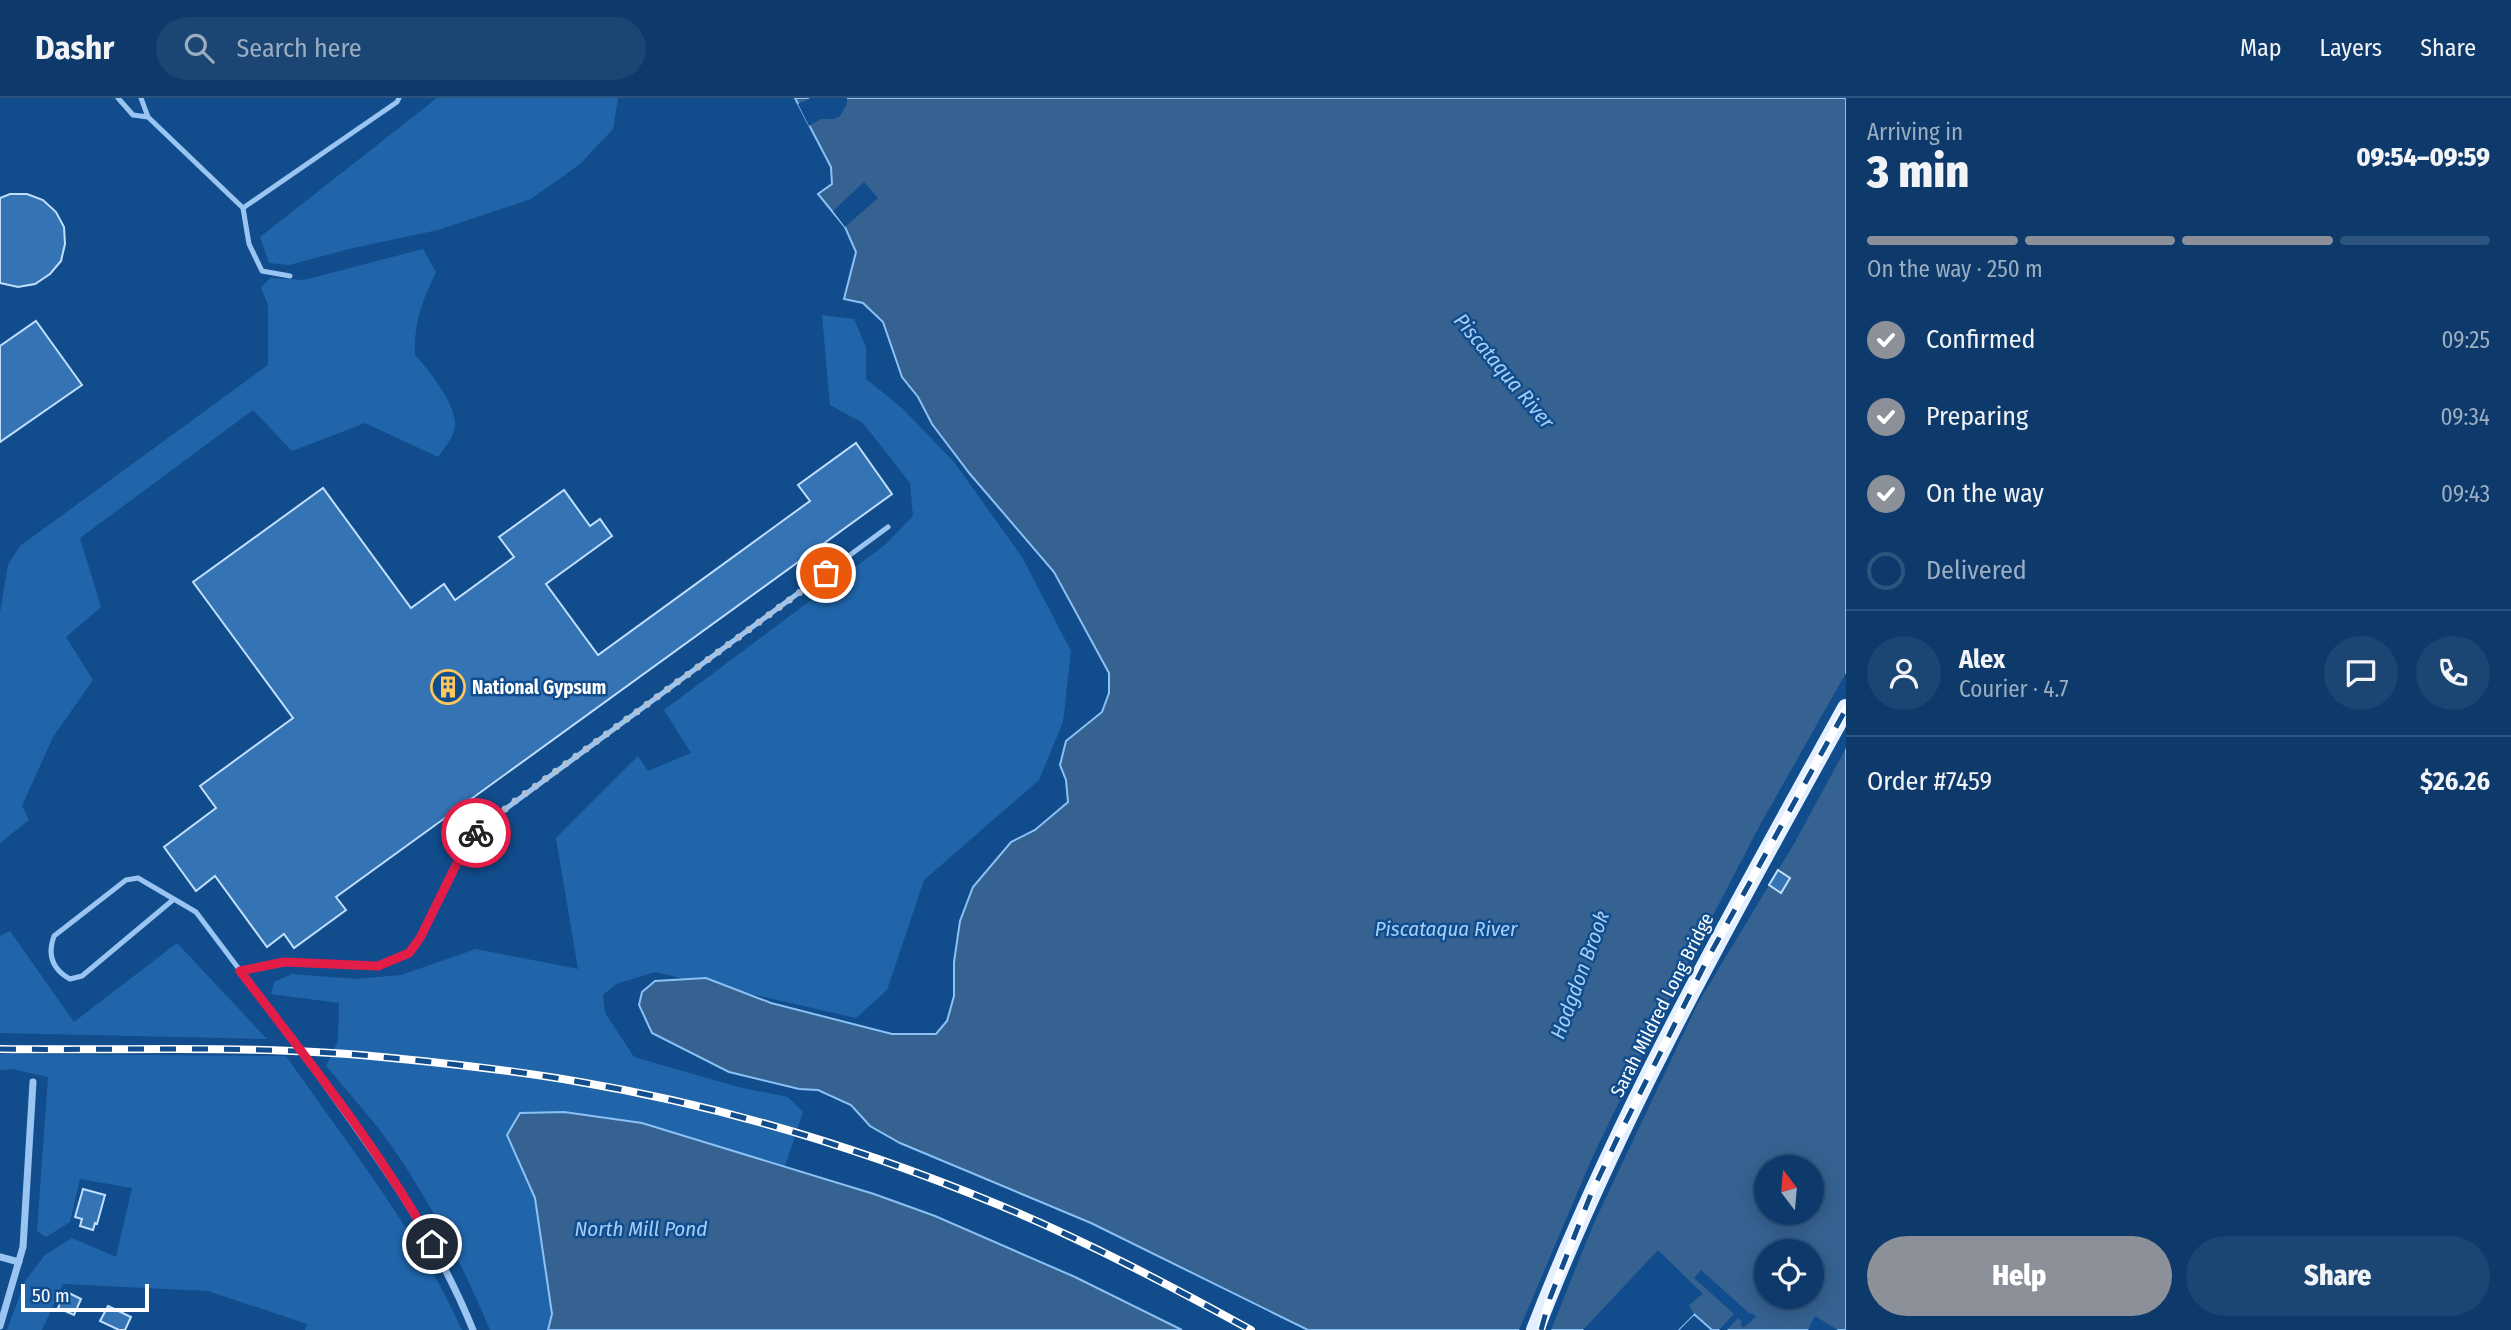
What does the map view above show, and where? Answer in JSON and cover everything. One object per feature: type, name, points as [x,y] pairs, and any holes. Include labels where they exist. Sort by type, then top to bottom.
[{"type":"main road","name":"Sarah Mildred Long Bridge","points":[[1535,1330],[1591,1192],[1709,955],[1846,708]]},
{"type":"street","points":[[312,1066],[408,1200],[456,1287],[473,1330]]},
{"type":"street","points":[[0,1326],[23,1247],[33,1082]]},
{"type":"street","points":[[0,1257],[19,1262]]},
{"type":"lane","points":[[118,98],[133,115],[148,117]]},
{"type":"lane","points":[[141,98],[148,117],[243,208],[250,244],[262,271],[290,276]]},
{"type":"lane","points":[[243,208],[400,98]]},
{"type":"lane","points":[[240,971],[284,962],[378,966],[409,953],[426,927],[465,848],[485,824],[888,527]]},
{"type":"lane","points":[[174,899],[82,975],[69,979],[52,963],[50,948],[54,936],[126,880],[138,878],[197,912],[312,1066]]},
{"type":"shaded area","points":[[437,98],[618,98],[613,129],[580,164],[531,199],[438,230],[289,265],[269,263],[260,237]]},
{"type":"shaded area","points":[[423,249],[436,272],[420,312],[415,355],[450,405],[455,422],[450,441],[438,457],[365,423],[292,451],[253,410],[80,538],[101,607],[66,637],[93,680],[53,737],[22,806],[29,820],[0,843],[0,613],[8,565],[20,546],[268,365],[268,305],[261,288],[270,278],[304,280]]},
{"type":"shaded area","points":[[822,315],[854,319],[866,347],[866,379],[902,408],[954,462],[1022,557],[1071,651],[1063,722],[1039,780],[924,880],[887,990],[856,1018],[655,972],[616,984],[603,995],[605,1013],[634,1057],[738,1087],[788,1097],[803,1112],[785,1166],[642,1123],[507,1135],[535,1198],[552,1314],[548,1330],[490,1330],[456,1257],[418,1186],[381,1131],[326,1066],[338,1041],[339,1003],[271,994],[274,982],[292,974],[356,979],[401,975],[476,949],[578,969],[556,838],[638,756],[648,771],[691,753],[664,710],[886,544],[913,516],[910,483],[863,423],[830,405]]},
{"type":"shaded area","points":[[10,931],[74,1022],[177,943],[267,1039],[0,1033],[0,936]]},
{"type":"shaded area","points":[[0,1054],[286,1056],[403,1223],[444,1293],[462,1330],[305,1330],[307,1324],[208,1291],[63,1284],[42,1330],[7,1330],[25,1281],[45,1255],[72,1238],[116,1257],[132,1188],[80,1179],[70,1222],[46,1237],[37,1231],[48,1077],[12,1069],[0,1070]]},
{"type":"water","name":"Piscataqua River","points":[[795,98],[1846,98],[1846,1330],[1712,1330],[1694,1314],[1678,1330],[1308,1330],[1091,1223],[900,1143],[870,1126],[851,1105],[818,1090],[799,1089],[729,1072],[652,1033],[639,1005],[642,992],[655,981],[706,978],[771,1003],[892,1034],[936,1034],[947,1021],[954,996],[954,962],[960,921],[973,887],[1011,842],[1035,830],[1068,802],[1066,780],[1060,765],[1066,741],[1102,712],[1109,693],[1109,673],[1054,572],[970,474],[932,424],[918,397],[902,377],[883,322],[863,303],[844,299],[856,252],[845,227],[818,194],[832,184],[831,167]]},
{"type":"water","name":"North Mill Pond","points":[[564,1112],[642,1123],[874,1194],[935,1216],[1075,1277],[1182,1330],[548,1330],[552,1314],[535,1198],[507,1135],[520,1113]]},
{"type":"pier","points":[[810,98],[847,98],[847,104],[840,116],[821,119],[809,126],[798,104]]},
{"type":"pier","points":[[864,182],[878,198],[845,227],[833,211]]},
{"type":"pier","points":[[1846,673],[1846,748],[1795,842],[1698,1003],[1594,1223],[1551,1330],[1519,1330],[1592,1158],[1659,1019],[1761,823]]},
{"type":"pier","points":[[1658,1250],[1703,1294],[1689,1305],[1694,1314],[1678,1330],[1583,1330]]},
{"type":"pier","points":[[1701,1270],[1756,1317],[1743,1328],[1738,1318],[1727,1330],[1719,1330],[1734,1314],[1694,1278]]},
{"type":"pier","points":[[1815,1316],[1828,1324],[1838,1330],[1808,1330]]},
{"type":"building","points":[[10,194],[27,194],[43,200],[56,212],[64,227],[65,244],[61,261],[50,274],[35,284],[18,287],[0,283],[0,198]]},
{"type":"building","points":[[36,321],[82,385],[0,442],[0,346]]},
{"type":"building","name":"National Gypsum","points":[[856,443],[892,494],[336,897],[346,910],[294,948],[284,934],[267,947],[215,876],[196,891],[164,847],[216,808],[200,786],[293,718],[193,582],[323,488],[411,608],[444,584],[455,600],[514,557],[499,537],[564,490],[590,526],[600,519],[612,536],[546,584],[598,655],[810,501],[798,485]]},
{"type":"building","points":[[1778,870],[1790,878],[1781,893],[1769,885]]},
{"type":"building","points":[[83,1189],[105,1195],[93,1230],[80,1226],[82,1219],[75,1217]]},
{"type":"building","points":[[65,1291],[81,1299],[74,1315],[58,1308]]},
{"type":"building","points":[[108,1306],[131,1317],[125,1330],[100,1321]]},
{"type":"railway","points":[[1541,1330],[1550,1298],[1591,1194],[1618,1137],[1708,958],[1846,709]]},
{"type":"railway","points":[[0,1049],[245,1050],[343,1054],[533,1074],[634,1092],[793,1132],[949,1185],[1064,1233],[1251,1330]]},
{"type":"way so far","points":[[476,833],[511,804],[826,573]]},
{"type":"place","name":"National Gypsum","points":[[448,687]]},
{"type":"route","points":[[432,1244],[408,1200],[373,1150],[240,971],[284,962],[378,966],[409,953],[432,916],[470,839],[476,833]]},
{"type":"water label","name":"Hodgdon Brook","points":[[1580,975]]}]
